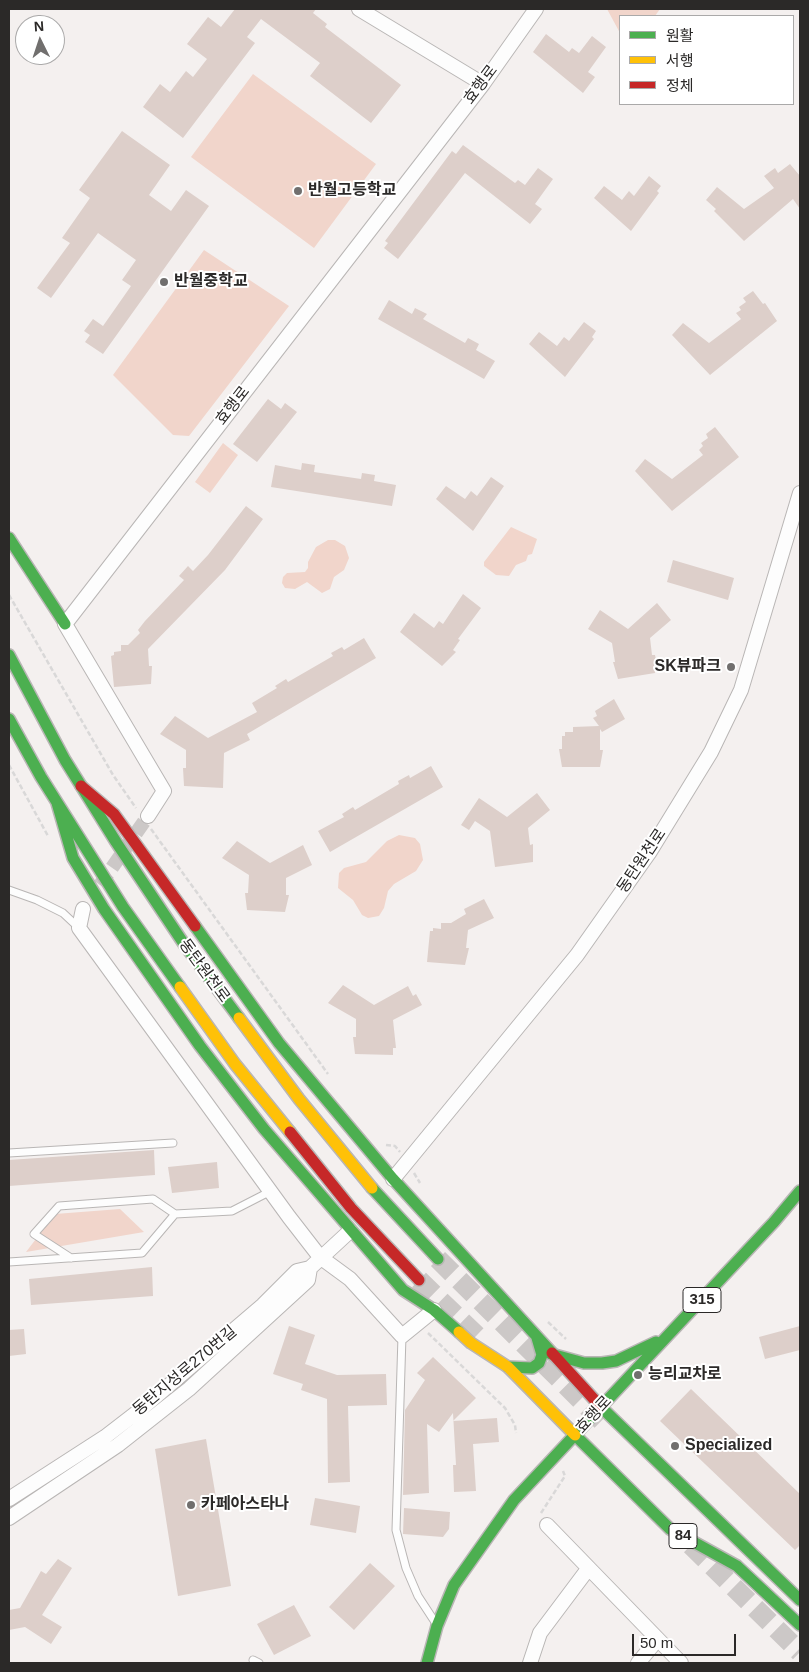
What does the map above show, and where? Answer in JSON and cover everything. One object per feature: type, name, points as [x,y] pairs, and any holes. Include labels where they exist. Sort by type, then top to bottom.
[{"type":"main road","points":[[9,538],[65,624]]},
{"type":"main road","name":"동탄원천로","points":[[9,655],[81,786],[184,944],[259,1048],[374,1191],[438,1259]]},
{"type":"main road","name":"동탄원천로","points":[[9,719],[57,803],[123,907],[235,1064],[351,1208],[419,1280]]},
{"type":"main road","points":[[81,786],[114,814],[279,1043],[393,1179],[601,1407]]},
{"type":"main road","points":[[57,803],[74,858],[137,958],[264,1129],[350,1231],[403,1290],[434,1310],[470,1343],[508,1367],[575,1435]]},
{"type":"main road","name":"효행로","points":[[427,1663],[437,1626],[454,1585],[514,1500],[774,1222],[800,1191]]},
{"type":"main road","points":[[552,1354],[584,1362],[602,1363],[616,1361],[668,1336]]},
{"type":"main road","points":[[508,1367],[532,1368],[539,1363],[542,1355],[537,1338]]},
{"type":"main road","name":"84","points":[[601,1407],[800,1600]]},
{"type":"main road","name":"84","points":[[575,1435],[670,1529],[737,1566],[800,1625]]},
{"type":"street","points":[[359,9],[483,84]]},
{"type":"street","name":"효행로","points":[[65,624],[483,84],[536,9]]},
{"type":"street","name":"동탄원천로","points":[[393,1179],[576,955],[649,853],[711,752],[741,690],[800,493]]},
{"type":"street","points":[[65,624],[164,791],[146,818]]},
{"type":"street","points":[[83,909],[79,928],[320,1256],[350,1279],[402,1336],[434,1310]]},
{"type":"street","name":"동탄지성로270번길","points":[[9,1498],[38,1482],[133,1415],[195,1364],[297,1272],[310,1268],[320,1256],[350,1231]]},
{"type":"street","points":[[9,1518],[118,1445],[189,1389],[308,1280],[310,1268]]},
{"type":"street","points":[[547,1525],[681,1663]]},
{"type":"street","points":[[530,1663],[540,1633],[588,1569]]},
{"type":"street","points":[[638,1663],[657,1640]]},
{"type":"lane","points":[[9,890],[37,900],[63,913],[79,928]]},
{"type":"lane","points":[[9,1153],[173,1143]]},
{"type":"lane","points":[[71,1258],[34,1234],[59,1206],[153,1199],[175,1214],[232,1211],[271,1191]]},
{"type":"lane","points":[[9,1262],[142,1253],[175,1214]]},
{"type":"lane","points":[[402,1336],[396,1530],[406,1568],[418,1596],[437,1626]]},
{"type":"path","points":[[9,595],[113,775],[146,818],[329,1075]]},
{"type":"path","points":[[383,1144],[395,1146],[420,1182],[420,1188]]},
{"type":"path","points":[[542,1316],[571,1342]]},
{"type":"path","points":[[547,1525],[538,1517],[565,1476],[556,1455]]},
{"type":"shaded area","points":[[607,9],[660,9],[656,15],[619,15],[619,31]]},
{"type":"shaded area","points":[[253,74],[376,164],[314,248],[191,157]]},
{"type":"shaded area","points":[[204,250],[289,306],[189,436],[173,435],[113,375]]},
{"type":"shaded area","points":[[223,443],[238,455],[210,493],[195,482]]},
{"type":"shaded area","points":[[511,527],[537,539],[532,554],[528,555],[526,561],[516,565],[509,576],[496,575],[484,566],[484,562]]},
{"type":"shaded area","points":[[328,540],[335,540],[345,546],[349,558],[344,570],[334,577],[330,589],[322,593],[307,582],[295,589],[285,588],[282,583],[283,577],[287,573],[305,572],[316,547]]},
{"type":"shaded area","points":[[399,835],[415,838],[420,844],[423,860],[416,871],[394,884],[388,891],[384,908],[379,916],[368,918],[362,915],[353,900],[338,888],[339,873],[344,868],[366,862],[387,841]]},
{"type":"shaded area","points":[[120,1209],[144,1232],[26,1252],[55,1214]]},
{"type":"building","points":[[235,9],[316,9],[313,13],[327,24],[325,27],[401,85],[371,123],[310,76],[320,63],[261,19],[247,37],[255,43],[183,138],[143,107],[160,84],[170,92],[186,71],[193,77],[207,59],[187,44],[208,17],[221,27]]},
{"type":"building","points":[[546,34],[569,52],[572,48],[579,53],[592,36],[606,47],[588,72],[595,77],[583,93],[533,52]]},
{"type":"building","points":[[122,131],[170,165],[149,195],[171,211],[186,190],[209,206],[103,354],[85,342],[90,335],[84,331],[93,319],[103,326],[131,286],[122,280],[136,260],[98,233],[51,298],[37,288],[70,243],[62,238],[90,198],[79,190]]},
{"type":"building","points":[[463,145],[515,183],[518,180],[525,185],[538,168],[553,179],[535,204],[542,209],[530,224],[465,173],[398,259],[384,248],[388,243],[385,241],[452,151],[456,154]]},
{"type":"building","points":[[790,164],[800,176],[800,209],[793,199],[744,241],[714,211],[716,209],[706,200],[717,187],[744,209],[774,188],[764,176],[775,168],[778,173]]},
{"type":"building","points":[[649,176],[661,186],[657,191],[659,193],[631,231],[594,198],[604,186],[622,200],[629,191],[634,196]]},
{"type":"building","points":[[753,291],[763,304],[765,303],[777,321],[710,375],[672,335],[683,323],[709,343],[741,319],[736,313],[741,310],[739,307],[746,302],[743,298]]},
{"type":"building","points":[[389,300],[412,314],[415,308],[427,314],[423,319],[465,343],[468,338],[479,344],[476,350],[495,361],[484,379],[378,319]]},
{"type":"building","points":[[584,322],[596,331],[592,337],[594,339],[565,377],[529,344],[539,332],[557,346],[564,337],[569,341]]},
{"type":"building","points":[[268,399],[281,409],[285,403],[297,412],[257,462],[233,444]]},
{"type":"building","points":[[715,427],[739,457],[672,511],[635,471],[645,459],[672,479],[703,455],[699,450],[703,446],[701,443],[708,438],[706,434]]},
{"type":"building","points":[[302,463],[315,465],[314,472],[361,479],[362,473],[375,475],[374,481],[396,485],[392,506],[271,487],[275,465],[301,470]]},
{"type":"building","points":[[491,477],[504,486],[473,531],[436,499],[446,486],[465,499],[471,491],[477,496]]},
{"type":"building","points":[[246,506],[263,519],[225,570],[148,649],[149,666],[152,666],[151,684],[114,687],[111,656],[114,655],[114,652],[121,651],[121,645],[128,645],[140,633],[138,630],[145,621],[184,580],[179,576],[188,566],[193,571],[208,555]]},
{"type":"building","points":[[673,560],[734,578],[728,600],[667,582]]},
{"type":"building","points":[[463,594],[481,608],[458,639],[460,640],[453,650],[456,652],[442,666],[400,632],[414,613],[434,628],[439,621],[443,624]]},
{"type":"building","points":[[657,603],[671,620],[650,638],[652,655],[655,655],[657,665],[654,665],[655,673],[618,679],[613,662],[615,662],[612,643],[588,629],[600,610],[628,629]]},
{"type":"building","points":[[364,638],[376,658],[247,734],[250,740],[224,753],[223,788],[184,786],[183,768],[186,768],[186,750],[160,734],[175,716],[208,738],[257,712],[252,703],[277,688],[275,686],[286,679],[288,682],[333,656],[331,653],[342,647],[344,650]]},
{"type":"building","points":[[614,699],[625,719],[602,732],[600,729],[600,750],[603,750],[600,767],[562,767],[559,749],[562,749],[562,736],[565,736],[565,732],[573,732],[573,727],[599,726],[593,718],[597,716],[595,711]]},
{"type":"building","points":[[431,766],[443,787],[330,852],[318,831],[344,817],[342,814],[353,807],[355,810],[399,784],[398,781],[409,775],[410,778]]},
{"type":"building","points":[[537,793],[550,810],[528,828],[530,845],[533,844],[533,862],[495,867],[490,831],[475,821],[469,830],[461,825],[479,798],[507,817]]},
{"type":"building","points":[[237,841],[270,863],[303,845],[312,865],[286,878],[286,895],[289,895],[285,912],[247,910],[245,893],[248,893],[249,875],[222,858]]},
{"type":"building","points":[[484,899],[494,918],[468,930],[466,948],[469,948],[465,965],[427,962],[430,931],[433,931],[433,928],[441,929],[441,923],[451,923],[466,914],[464,909]]},
{"type":"building","points":[[343,985],[374,1005],[408,986],[413,996],[416,994],[422,1005],[393,1020],[396,1048],[393,1048],[393,1055],[355,1054],[353,1037],[356,1037],[356,1019],[328,1003]]},
{"type":"building","points":[[154,1150],[155,1175],[9,1186],[9,1160]]},
{"type":"building","points":[[217,1162],[219,1188],[172,1193],[168,1167]]},
{"type":"building","points":[[152,1267],[153,1296],[31,1305],[29,1279]]},
{"type":"building","points":[[289,1326],[315,1335],[305,1364],[337,1375],[386,1374],[387,1405],[348,1406],[350,1482],[328,1483],[327,1399],[301,1390],[303,1384],[273,1374]]},
{"type":"building","points":[[800,1326],[800,1350],[765,1359],[759,1337]]},
{"type":"building","points":[[24,1329],[26,1354],[9,1356],[9,1330]]},
{"type":"building","points":[[433,1357],[476,1398],[453,1421],[453,1413],[439,1432],[427,1424],[429,1493],[403,1495],[405,1410],[425,1380],[417,1373]]},
{"type":"building","points":[[691,1389],[800,1494],[800,1545],[795,1550],[660,1421]]},
{"type":"building","points":[[497,1418],[499,1442],[473,1444],[476,1491],[454,1492],[453,1465],[456,1465],[453,1421]]},
{"type":"building","name":"카페아스타나","points":[[206,1439],[231,1586],[178,1596],[155,1449]]},
{"type":"building","points":[[315,1498],[360,1506],[356,1533],[310,1525]]},
{"type":"building","points":[[404,1508],[450,1512],[449,1529],[443,1537],[403,1534]]},
{"type":"building","points":[[58,1559],[72,1568],[42,1615],[62,1627],[51,1644],[25,1627],[9,1630],[9,1610],[20,1608],[41,1571],[46,1574]]},
{"type":"building","points":[[370,1563],[395,1586],[354,1630],[329,1607]]},
{"type":"building","points":[[294,1605],[311,1636],[274,1655],[257,1624]]},
{"type":"tunnel","points":[[100,885],[148,816]]},
{"type":"tunnel","points":[[438,1259],[603,1422]]},
{"type":"tunnel","points":[[419,1280],[477,1336]]},
{"type":"tunnel","points":[[691,1545],[800,1652]]},
{"type":"traffic: fast","points":[[9,538],[65,624]]},
{"type":"traffic: fast","points":[[9,655],[65,760],[116,842],[184,944],[239,1018]]},
{"type":"traffic: fast","points":[[9,719],[41,777],[123,907],[180,987]]},
{"type":"traffic: fast","points":[[57,803],[73,858],[104,909],[200,1046],[264,1129],[403,1290],[434,1310],[459,1332]]},
{"type":"traffic: fast","points":[[195,926],[279,1043],[393,1179],[552,1353]]},
{"type":"traffic: fast","points":[[372,1188],[438,1259]]},
{"type":"traffic: fast","points":[[427,1663],[437,1626],[454,1585],[514,1500],[774,1222],[800,1191]]},
{"type":"traffic: fast","points":[[508,1367],[532,1368],[539,1363],[542,1355],[537,1338]]},
{"type":"traffic: fast","points":[[551,1354],[584,1363],[602,1363],[616,1361],[656,1342]]},
{"type":"traffic: fast","points":[[601,1407],[800,1600]]},
{"type":"traffic: fast","points":[[575,1435],[670,1529],[737,1566],[800,1625]]},
{"type":"traffic: slow","points":[[180,987],[235,1064],[290,1132]]},
{"type":"traffic: slow","points":[[239,1018],[299,1099],[372,1188]]},
{"type":"traffic: slow","points":[[459,1332],[471,1343],[508,1367],[575,1435]]},
{"type":"traffic: jam","points":[[81,786],[114,814],[195,926]]},
{"type":"traffic: jam","points":[[290,1132],[351,1208],[419,1280]]},
{"type":"traffic: jam","points":[[552,1353],[601,1407]]},
{"type":"place","name":"반월고등학교","points":[[298,191]]},
{"type":"place","name":"반월중학교","points":[[164,282]]},
{"type":"place","name":"SK뷰파크","points":[[731,667]]},
{"type":"place","name":"능리교차로","points":[[638,1375]]},
{"type":"place","name":"Specialized","points":[[675,1446]]},
{"type":"place","name":"카페아스타나","points":[[191,1505]]}]
